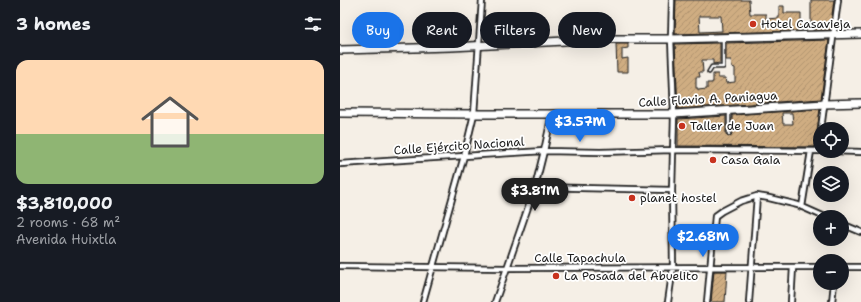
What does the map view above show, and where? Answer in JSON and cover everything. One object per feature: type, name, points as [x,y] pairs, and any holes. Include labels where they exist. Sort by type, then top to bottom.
[{"type":"street","points":[[423,302],[464,156],[474,114],[482,0]]},
{"type":"street","points":[[668,302],[673,267],[672,190],[674,114],[671,39],[672,0]]},
{"type":"street","points":[[821,122],[838,0]]},
{"type":"street","points":[[340,50],[451,47],[603,39],[723,38],[861,34]]},
{"type":"street","name":"Calle Flavio A. Paniagua","points":[[340,113],[674,114],[861,103]]},
{"type":"street","points":[[495,302],[535,187],[552,114]]},
{"type":"street","name":"Calle Ejército Nacional","points":[[340,164],[544,151],[813,151]]},
{"type":"street","points":[[802,207],[810,151]]},
{"type":"street","points":[[849,152],[861,152]]},
{"type":"street","points":[[535,187],[672,190]]},
{"type":"street","points":[[749,302],[757,196]]},
{"type":"street","points":[[707,302],[715,216],[741,201],[757,196],[785,201],[813,212]]},
{"type":"street","points":[[849,227],[861,232]]},
{"type":"street","name":"Calle Tapachula","points":[[340,266],[433,268],[813,267]]},
{"type":"street","points":[[791,302],[793,267]]},
{"type":"street","points":[[849,268],[861,267]]},
{"type":"street","points":[[832,302],[833,290]]},
{"type":"lane","points":[[709,72],[712,67],[723,67],[723,38]]},
{"type":"lane","points":[[729,110],[729,134]]},
{"type":"building","points":[[676,0],[749,0],[750,14],[766,14],[766,19],[779,18],[779,6],[784,6],[784,13],[801,13],[801,31],[675,34]],"holes":[[[699,16],[721,16],[722,31],[700,32]]]},
{"type":"building","points":[[811,0],[834,0],[830,30],[813,30],[813,26],[811,26]]},
{"type":"building","points":[[829,40],[821,99],[678,109],[675,44],[720,43],[720,63],[713,64],[713,60],[702,60],[703,72],[699,72],[700,77],[696,77],[696,88],[698,88],[698,90],[707,89],[707,83],[713,82],[713,74],[718,74],[718,78],[725,78],[726,83],[735,82],[735,68],[732,67],[731,60],[726,60],[726,43]]},
{"type":"building","points":[[616,44],[628,44],[628,48],[622,49],[622,59],[628,58],[628,72],[617,72]]},
{"type":"building","points":[[820,109],[818,122],[813,122],[813,147],[678,146],[678,119],[726,116],[726,134],[729,137],[732,134],[732,115]],"holes":[[[782,113],[792,113],[793,124],[783,124]]]},
{"type":"building","points":[[714,271],[727,271],[725,302],[711,302]]},
{"type":"place","name":"Hotel Casavieja","points":[[753,24]]},
{"type":"place","name":"Taller de Juan","points":[[682,126]]},
{"type":"place","name":"Casa Gaia","points":[[713,160]]},
{"type":"place","name":"planet hostel","points":[[632,198]]},
{"type":"place","name":"La Posada del Abuelito","points":[[556,276]]}]
